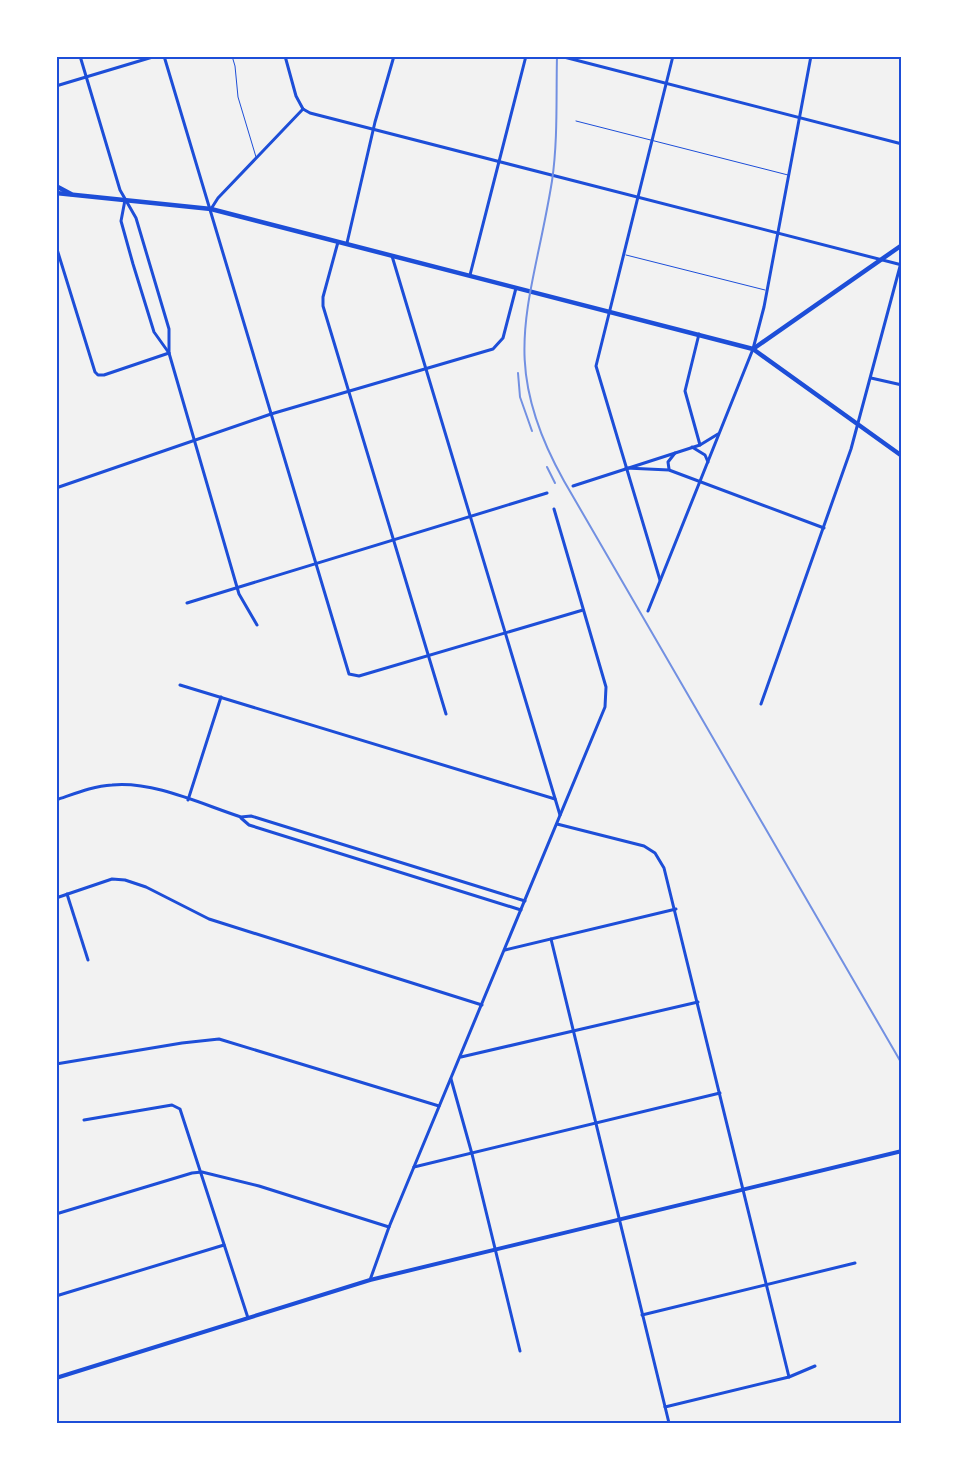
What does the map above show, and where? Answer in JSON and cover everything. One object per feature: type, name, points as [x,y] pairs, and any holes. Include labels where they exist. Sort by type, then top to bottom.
[{"type":"main road","points":[[56,186],[72,194]]},
{"type":"main road","points":[[56,193],[211,209],[753,349],[902,456]]},
{"type":"main road","points":[[753,349],[902,245]]},
{"type":"street","points":[[80,56],[120,190],[136,218],[169,329],[169,353],[238,586],[238,594],[257,625]]},
{"type":"street","points":[[56,86],[156,56]]},
{"type":"street","points":[[164,56],[204,194],[211,209],[222,256],[347,668],[352,676],[359,676],[583,610]]},
{"type":"street","points":[[285,56],[296,96],[303,109],[310,113],[901,264]]},
{"type":"street","points":[[346,243],[394,56]]},
{"type":"street","points":[[470,275],[526,56]]},
{"type":"street","points":[[560,56],[902,144]]},
{"type":"street","points":[[660,580],[596,366],[608,311],[673,56]]},
{"type":"street","points":[[648,611],[753,349],[767,291],[811,56]]},
{"type":"street","points":[[211,209],[218,198],[303,109]]},
{"type":"street","points":[[125,200],[122,221],[133,264],[154,332],[169,353]]},
{"type":"street","points":[[338,241],[323,297],[323,306],[446,714]]},
{"type":"street","points":[[56,246],[95,372],[98,375],[104,375],[169,353]]},
{"type":"street","points":[[392,255],[560,815]]},
{"type":"street","points":[[761,704],[859,424],[902,259]]},
{"type":"street","points":[[56,488],[271,414],[425,369],[499,345],[503,338],[516,287]]},
{"type":"street","points":[[699,334],[685,391],[700,445]]},
{"type":"street","points":[[871,378],[902,386]]},
{"type":"street","points":[[573,486],[700,445],[709,441],[720,432]]},
{"type":"street","points":[[692,447],[705,455],[708,463]]},
{"type":"street","points":[[669,470],[668,462],[678,451]]},
{"type":"street","points":[[626,468],[669,470],[824,528]]},
{"type":"street","points":[[187,603],[316,562],[547,493]]},
{"type":"street","points":[[370,1280],[389,1226],[602,718],[607,697],[554,509]]},
{"type":"street","points":[[180,685],[556,799]]},
{"type":"street","points":[[188,800],[221,698]]},
{"type":"street","points":[[56,800],[92,788],[119,784],[143,787],[241,817],[251,816],[525,901]]},
{"type":"street","points":[[241,817],[249,825],[521,910]]},
{"type":"street","points":[[557,824],[644,846],[655,852],[664,868],[676,909],[789,1377]]},
{"type":"street","points":[[56,898],[112,879],[125,880],[146,887],[209,919],[482,1005]]},
{"type":"street","points":[[67,894],[88,960]]},
{"type":"street","points":[[505,950],[676,909]]},
{"type":"street","points":[[551,940],[669,1423]]},
{"type":"street","points":[[460,1057],[698,1002]]},
{"type":"street","points":[[56,1064],[214,1038],[439,1106]]},
{"type":"street","points":[[451,1078],[472,1154],[520,1351]]},
{"type":"street","points":[[414,1168],[720,1093]]},
{"type":"street","points":[[84,1120],[172,1106],[180,1109],[248,1318]]},
{"type":"street","points":[[56,1378],[370,1280],[902,1151]]},
{"type":"street","points":[[56,1214],[192,1173],[202,1172],[259,1186],[389,1226]]},
{"type":"street","points":[[56,1296],[224,1245]]},
{"type":"street","points":[[642,1315],[855,1263]]},
{"type":"street","points":[[665,1407],[789,1377],[815,1366]]},
{"type":"lane","points":[[232,56],[235,66],[238,98],[256,158]]},
{"type":"lane","points":[[576,121],[788,175]]},
{"type":"lane","points":[[623,254],[767,291]]},
{"type":"railway","points":[[557,56],[554,166],[529,299],[525,332],[525,366],[531,401],[543,438],[564,481],[902,1064]]},
{"type":"railway","points":[[518,373],[520,397],[532,431]]},
{"type":"railway","points":[[547,467],[555,483]]}]
